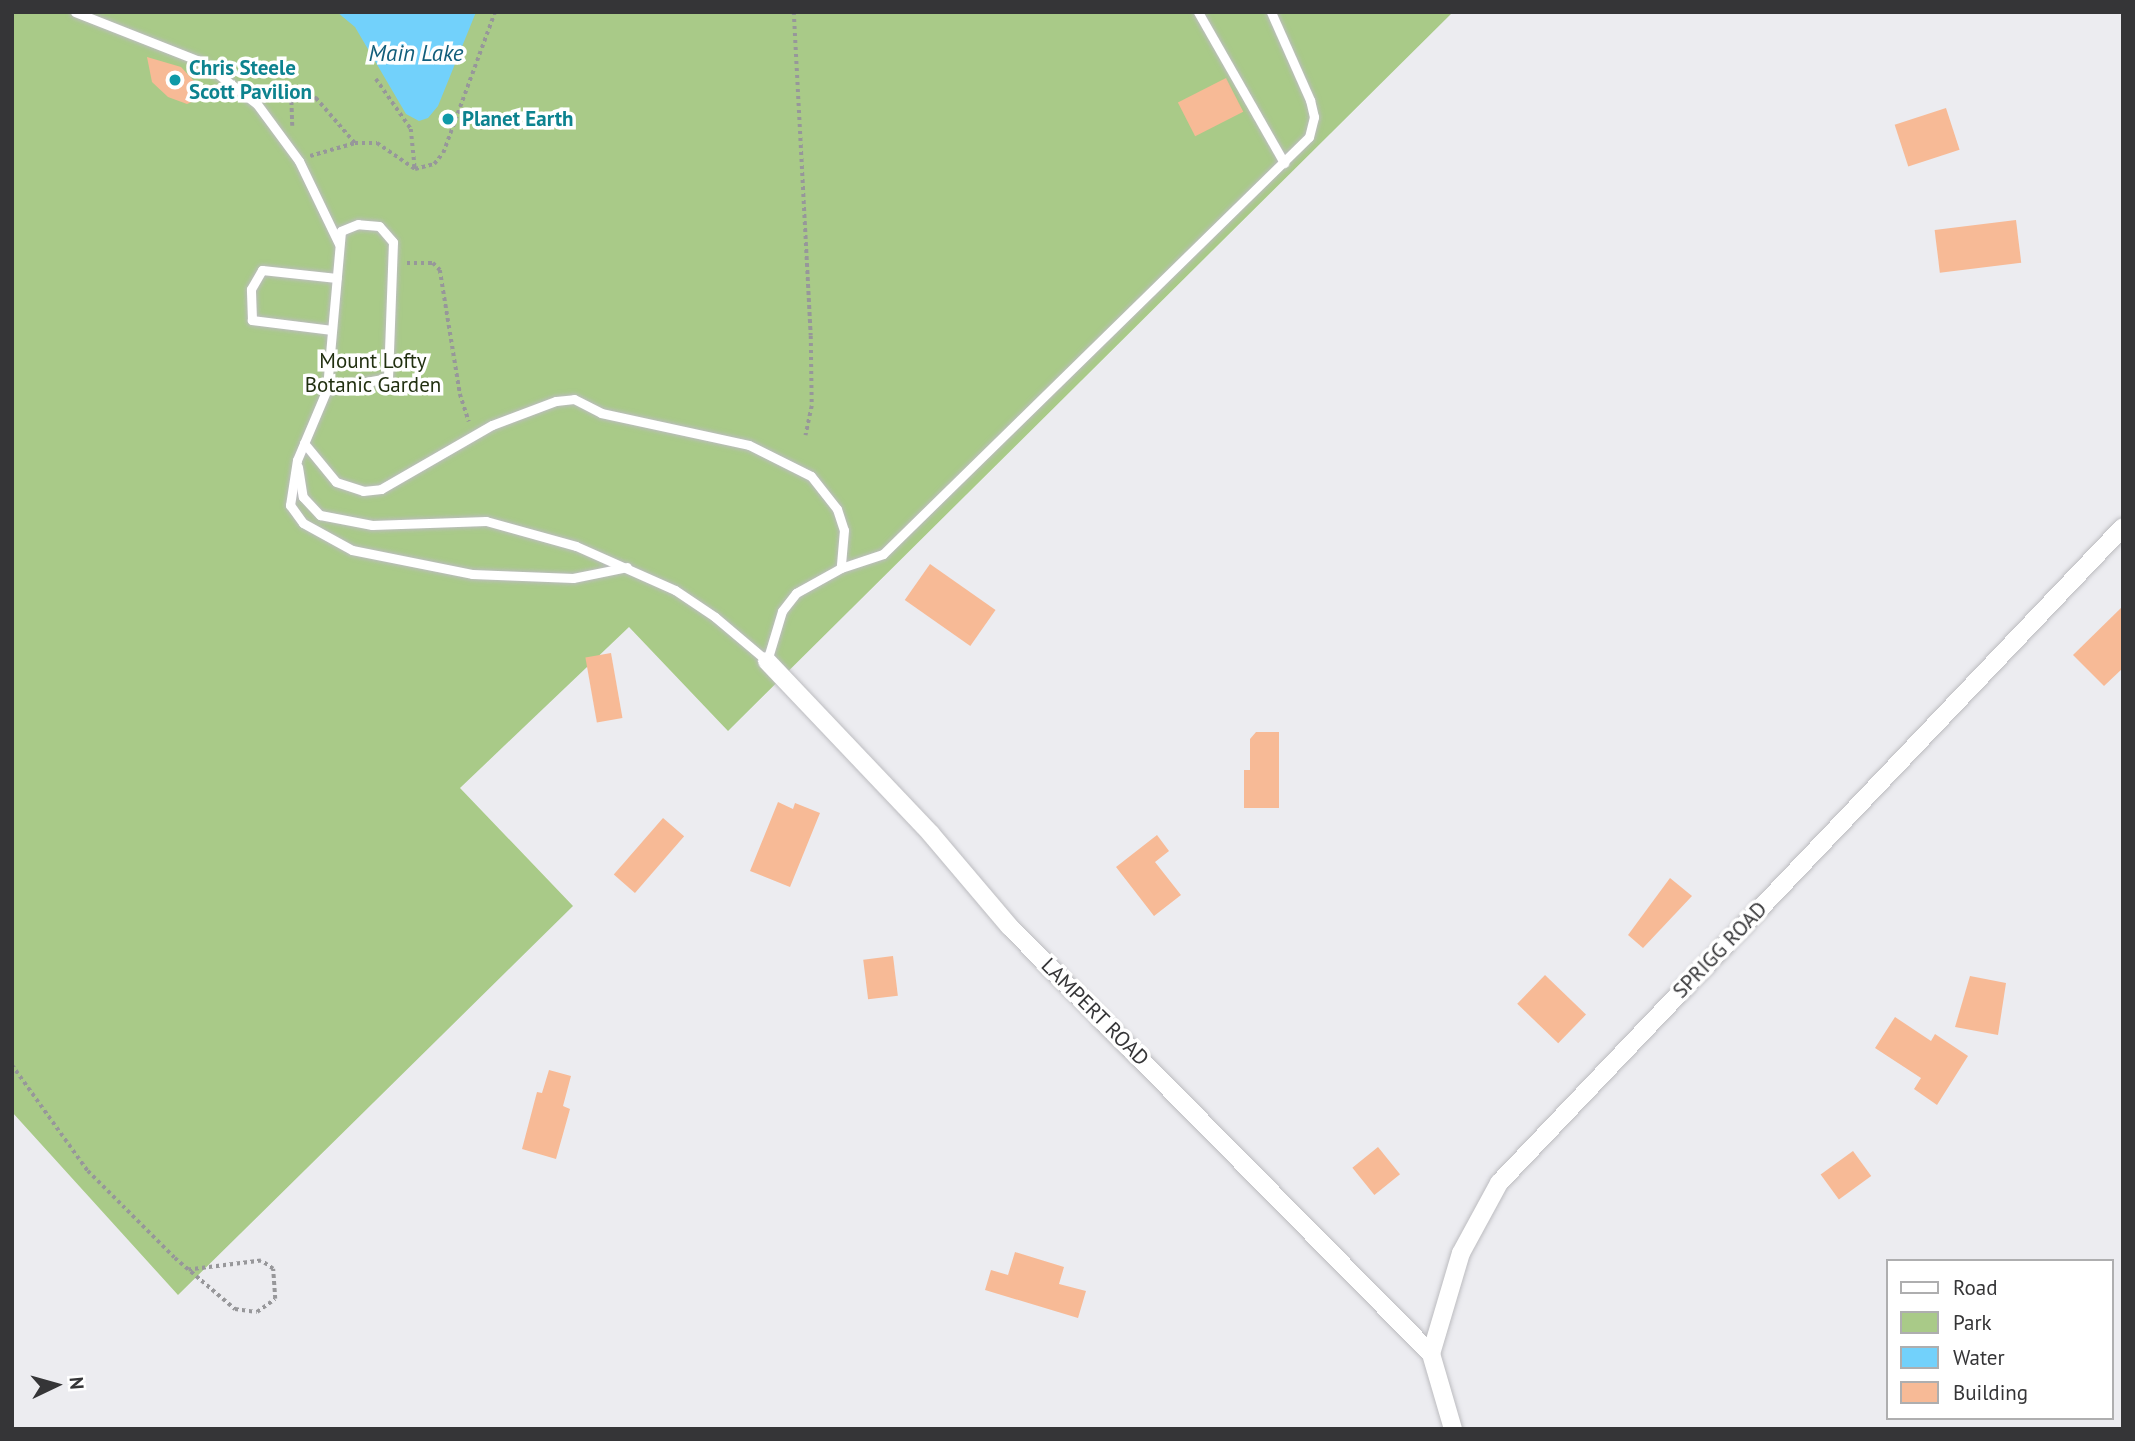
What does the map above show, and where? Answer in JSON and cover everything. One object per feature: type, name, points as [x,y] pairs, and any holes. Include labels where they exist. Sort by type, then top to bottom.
[{"type":"street","name":"SPRIGG ROAD","points":[[1432,1354],[1461,1252],[1499,1183],[2123,527]]},
{"type":"street","name":"LAMPERT ROAD","points":[[767,661],[931,834],[1009,926],[1432,1354]]},
{"type":"street","points":[[1432,1354],[1453,1429]]},
{"type":"lane","points":[[75,12],[202,62],[268,114],[299,161],[340,246]]},
{"type":"lane","points":[[1198,12],[1284,163]]},
{"type":"lane","points":[[297,460],[303,497],[320,515],[372,524],[503,524],[576,545],[627,567],[705,610],[767,661],[789,601],[841,568],[883,554],[1310,137],[1314,117],[1271,12]]},
{"type":"lane","points":[[327,389],[388,378],[393,243],[379,226],[358,224],[341,231],[327,389],[297,460],[290,505],[303,523],[352,550],[472,574],[573,578],[627,567]]},
{"type":"lane","points":[[332,330],[252,320],[251,289],[262,270],[337,278]]},
{"type":"lane","points":[[304,443],[327,475],[348,488],[363,491],[395,484],[473,434],[530,409],[574,399],[601,413],[749,445],[788,461],[827,491],[844,530],[841,568]]},
{"type":"path","points":[[355,143],[316,98],[301,94],[291,101],[290,114],[299,161],[355,143],[377,144],[415,169],[434,164],[443,153],[495,12]]},
{"type":"path","points":[[794,12],[811,336],[812,406],[806,435]]},
{"type":"path","points":[[376,79],[411,129],[415,169]]},
{"type":"path","points":[[392,264],[433,263],[440,270],[460,394],[473,434]]},
{"type":"path","points":[[12,1065],[88,1171],[189,1270],[235,1309],[257,1312],[275,1299],[273,1269],[261,1261],[189,1270]]},
{"type":"green space","name":"Mount Lofty Botanic Garden","points":[[12,12],[1453,12],[728,731],[629,627],[460,788],[573,906],[178,1295],[12,1112]]},
{"type":"water","name":"Main Lake","points":[[337,12],[476,12],[438,106],[428,118],[419,121],[406,114],[355,27]]},
{"type":"building","name":"Chris Steele Scott Pavilion","points":[[147,57],[181,67],[207,95],[187,104],[168,97],[152,82]]},
{"type":"building","points":[[1226,78],[1243,112],[1195,136],[1178,103]]},
{"type":"building","points":[[1946,108],[1960,150],[1908,167],[1895,125]]},
{"type":"building","points":[[2016,220],[2021,263],[1940,273],[1935,230]]},
{"type":"building","points":[[930,564],[996,610],[970,646],[905,600]]},
{"type":"building","points":[[2123,606],[2123,668],[2104,686],[2073,655]]},
{"type":"building","points":[[611,653],[622,718],[597,723],[585,658]]},
{"type":"building","points":[[1256,732],[1279,732],[1279,808],[1244,808],[1244,770],[1250,770],[1250,739]]},
{"type":"building","points":[[778,802],[793,809],[795,803],[820,813],[790,887],[750,871]]},
{"type":"building","points":[[663,818],[684,836],[635,893],[614,875]]},
{"type":"building","points":[[1157,835],[1169,851],[1155,862],[1181,895],[1154,916],[1116,867]]},
{"type":"building","points":[[1670,878],[1692,896],[1643,948],[1628,935]]},
{"type":"building","points":[[893,956],[898,996],[868,999],[863,960]]},
{"type":"building","points":[[1545,975],[1586,1015],[1558,1043],[1517,1004]]},
{"type":"building","points":[[1970,976],[2006,983],[1998,1035],[1955,1027]]},
{"type":"building","points":[[1895,1017],[1931,1041],[1935,1034],[1968,1056],[1937,1105],[1914,1089],[1921,1078],[1875,1048]]},
{"type":"building","points":[[549,1070],[571,1076],[563,1106],[570,1109],[556,1159],[522,1149],[537,1092],[542,1093]]},
{"type":"building","points":[[1378,1147],[1400,1174],[1374,1195],[1352,1168]]},
{"type":"building","points":[[1853,1151],[1871,1176],[1839,1200],[1821,1175]]},
{"type":"building","points":[[1015,1252],[1064,1267],[1059,1284],[1086,1291],[1078,1318],[985,1290],[991,1270],[1008,1275]]},
{"type":"place","name":"Chris Steele Scott Pavilion","points":[[175,80]]},
{"type":"place","name":"Planet Earth","points":[[448,119]]}]
